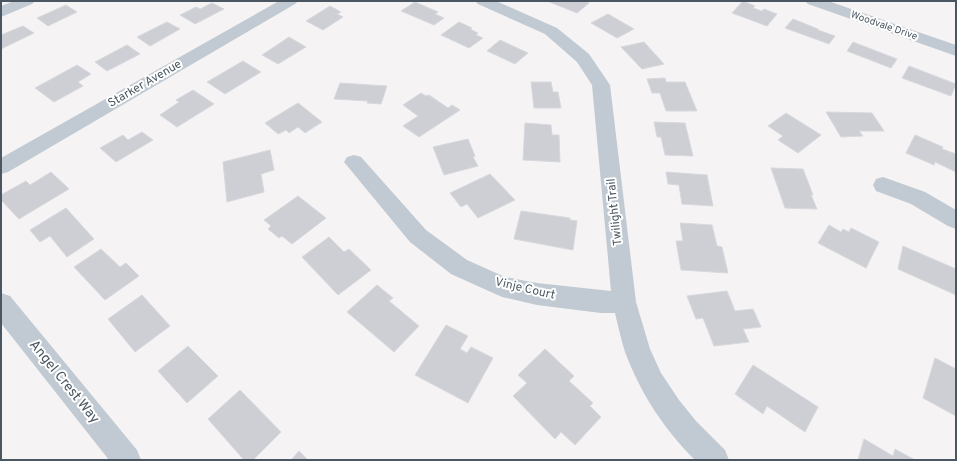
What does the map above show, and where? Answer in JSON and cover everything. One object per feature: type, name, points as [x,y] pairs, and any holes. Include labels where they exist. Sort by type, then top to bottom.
[{"type":"street","points":[[1,12],[26,1]]},
{"type":"street","name":"Starker Avenue","points":[[1,167],[290,1]]},
{"type":"street","name":"Twilight Trail","points":[[483,1],[551,31],[583,58],[601,85],[624,302],[638,351],[652,382],[669,410],[686,431],[715,460]]},
{"type":"street","name":"Woodvale Drive","points":[[813,1],[956,51]]},
{"type":"street","name":"Vinje Court","points":[[354,162],[418,236],[459,267],[502,287],[516,290],[601,302],[624,302]]},
{"type":"street","points":[[883,184],[918,198],[956,220]]},
{"type":"street","name":"Angel Crest Way","points":[[1,304],[127,460]]},
{"type":"building","points":[[547,1],[584,1],[589,3],[577,13]]},
{"type":"building","points":[[743,1],[755,6],[753,8],[762,11],[764,9],[777,14],[767,26],[732,13]]},
{"type":"building","points":[[415,2],[438,12],[435,14],[444,18],[434,25],[401,11]]},
{"type":"building","points":[[212,3],[224,9],[195,24],[180,15],[196,7],[200,9]]},
{"type":"building","points":[[66,5],[77,12],[48,26],[37,18]]},
{"type":"building","points":[[330,6],[341,12],[337,14],[343,17],[323,30],[306,21]]},
{"type":"building","points":[[608,14],[634,29],[617,38],[591,23]]},
{"type":"building","points":[[793,19],[835,36],[829,44],[785,28]]},
{"type":"building","points":[[167,22],[180,29],[150,46],[137,37]]},
{"type":"building","points":[[459,22],[472,28],[470,29],[478,33],[476,35],[483,38],[469,48],[441,35]]},
{"type":"building","points":[[23,26],[34,33],[1,49],[1,35]]},
{"type":"building","points":[[289,37],[306,47],[278,64],[262,55]]},
{"type":"building","points":[[500,40],[528,53],[515,64],[487,51]]},
{"type":"building","points":[[644,42],[664,64],[642,69],[621,47]]},
{"type":"building","points":[[853,42],[897,59],[891,68],[847,51]]},
{"type":"building","points":[[127,45],[140,54],[107,71],[95,62]]},
{"type":"building","points":[[243,61],[261,72],[225,94],[207,82]]},
{"type":"building","points":[[77,65],[91,74],[78,82],[83,86],[54,102],[35,88]]},
{"type":"building","points":[[909,66],[956,84],[951,96],[902,78]]},
{"type":"building","points":[[665,78],[666,82],[685,82],[697,111],[666,111],[660,93],[652,93],[647,79]]},
{"type":"building","points":[[531,82],[551,82],[553,92],[558,92],[561,108],[534,108]]},
{"type":"building","points":[[340,83],[387,86],[381,104],[367,103],[368,101],[334,99]]},
{"type":"building","points":[[193,90],[214,104],[177,127],[160,115],[179,102],[176,100]]},
{"type":"building","points":[[421,93],[426,96],[429,95],[448,108],[452,105],[460,110],[419,137],[403,126],[418,116],[403,105]]},
{"type":"building","points":[[298,103],[322,122],[305,133],[298,127],[289,133],[286,130],[278,134],[265,123]]},
{"type":"building","points":[[826,112],[872,113],[884,131],[859,131],[863,136],[841,137]]},
{"type":"building","points":[[786,113],[821,135],[798,153],[778,140],[783,136],[768,126]]},
{"type":"building","points":[[654,122],[685,123],[693,156],[665,155],[661,137],[657,137]]},
{"type":"building","points":[[525,123],[551,125],[552,135],[559,135],[560,162],[523,160]]},
{"type":"building","points":[[142,132],[153,140],[116,162],[100,148],[123,135],[128,140]]},
{"type":"building","points":[[915,135],[943,147],[942,149],[956,154],[956,172],[935,162],[934,165],[906,153]]},
{"type":"building","points":[[468,139],[475,156],[473,157],[478,166],[444,175],[433,147]]},
{"type":"building","points":[[270,150],[274,170],[261,174],[264,192],[227,202],[223,162]]},
{"type":"building","points":[[771,168],[803,169],[817,209],[785,208]]},
{"type":"building","points":[[51,172],[69,189],[19,219],[1,200],[1,195],[26,181],[30,185]]},
{"type":"building","points":[[666,172],[707,175],[713,206],[682,204],[679,185],[668,184]]},
{"type":"building","points":[[490,174],[515,200],[478,218],[467,204],[461,207],[450,193]]},
{"type":"building","points":[[298,196],[326,218],[292,244],[282,236],[279,238],[268,229],[271,226],[264,220]]},
{"type":"building","points":[[66,208],[94,239],[67,257],[50,236],[40,242],[30,230]]},
{"type":"building","points":[[521,211],[570,218],[570,220],[577,221],[573,250],[514,239]]},
{"type":"building","points":[[680,223],[712,225],[717,246],[722,247],[728,273],[681,270],[676,241],[683,241]]},
{"type":"building","points":[[829,225],[841,232],[843,229],[849,232],[851,228],[879,242],[866,268],[818,243]]},
{"type":"building","points":[[329,237],[344,252],[349,249],[371,270],[338,295],[302,257]]},
{"type":"building","points":[[903,246],[956,269],[956,295],[898,269]]},
{"type":"building","points":[[101,249],[120,267],[126,263],[139,276],[105,300],[74,267]]},
{"type":"building","points":[[377,285],[393,298],[389,301],[419,326],[394,352],[347,312]]},
{"type":"building","points":[[727,291],[735,311],[753,309],[761,327],[743,329],[749,342],[714,346],[703,318],[696,319],[687,296]]},
{"type":"building","points":[[142,295],[170,326],[135,352],[108,319]]},
{"type":"building","points":[[446,325],[468,336],[460,349],[467,353],[471,347],[493,358],[468,403],[415,375]]},
{"type":"building","points":[[188,346],[218,376],[187,403],[158,371]]},
{"type":"building","points":[[545,349],[574,376],[569,381],[593,403],[590,406],[601,417],[575,445],[561,432],[555,439],[513,396],[527,383],[518,375]]},
{"type":"building","points":[[935,358],[956,369],[956,416],[923,398]]},
{"type":"building","points":[[753,365],[818,407],[805,432],[767,406],[763,414],[735,394]]},
{"type":"building","points":[[240,390],[281,432],[253,460],[244,460],[208,419]]},
{"type":"building","points":[[864,439],[893,456],[895,449],[915,460],[858,460]]},
{"type":"building","points":[[299,451],[308,460],[291,460]]}]
